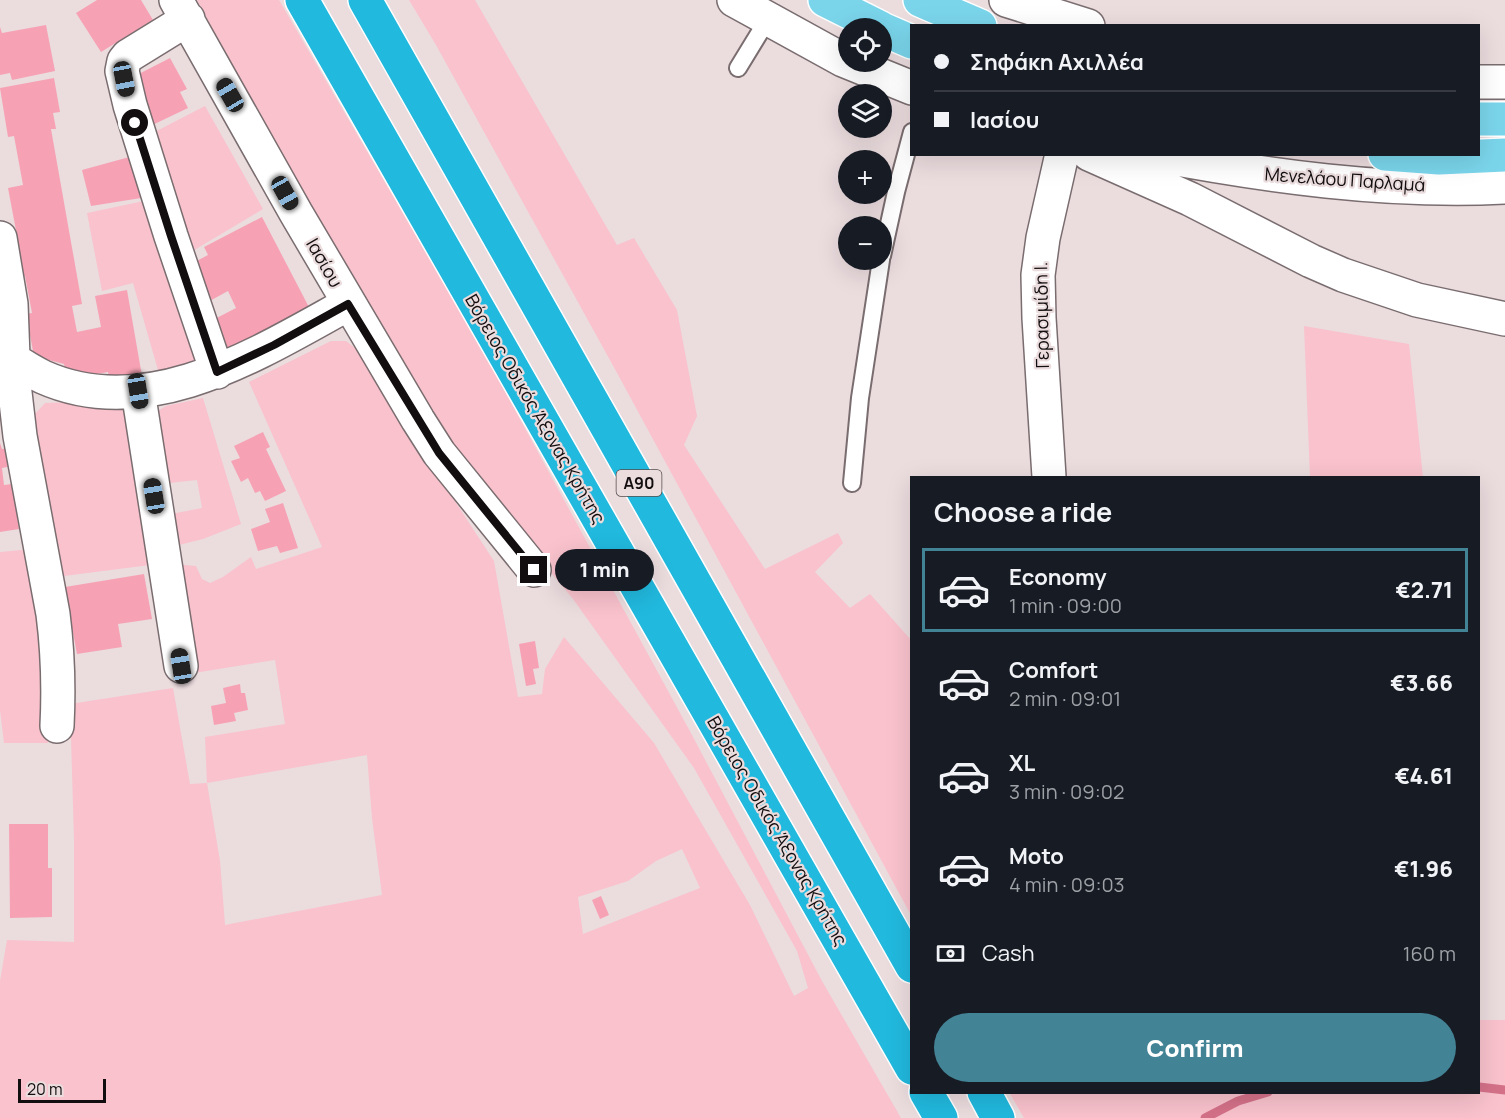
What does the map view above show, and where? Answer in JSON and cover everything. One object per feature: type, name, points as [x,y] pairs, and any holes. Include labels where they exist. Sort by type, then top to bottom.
[{"type":"highway","name":"Βόρειος Οδικός Άξονας Κρήτης","points":[[302,0],[910,1064]]},
{"type":"highway","name":"Α90","points":[[365,0],[910,962]]},
{"type":"highway","points":[[927,1094],[941,1118]]},
{"type":"highway","points":[[985,1094],[998,1118]]},
{"type":"main road","points":[[825,0],[860,18]]},
{"type":"main road","points":[[920,0],[975,24]]},
{"type":"main road","points":[[892,33],[910,41]]},
{"type":"main road","points":[[1480,120],[1505,119]]},
{"type":"main road","points":[[1412,156],[1439,158],[1505,155]]},
{"type":"street","points":[[734,0],[843,60],[910,87]]},
{"type":"street","points":[[1006,0],[1073,14]]},
{"type":"street","points":[[182,10],[128,56],[122,70],[128,99],[152,178],[217,372]]},
{"type":"street","name":"Ιασίου","points":[[182,10],[348,304],[439,453],[534,570]]},
{"type":"street","points":[[1480,82],[1505,82]]},
{"type":"street","name":"Γερασιμίδη Ι.","points":[[1049,476],[1038,275],[1043,238],[1062,156]]},
{"type":"street","points":[[1093,156],[1190,199],[1311,261],[1343,274],[1417,300],[1505,319]]},
{"type":"street","name":"Μενελάου Παρλαμά","points":[[1162,156],[1293,178],[1382,185],[1505,187]]},
{"type":"street","points":[[0,238],[11,304],[7,356],[14,384],[20,436],[57,643],[60,680],[57,726]]},
{"type":"street","points":[[7,356],[43,377],[81,389],[103,392],[138,391],[179,384],[217,372],[274,345],[348,304]]},
{"type":"street","points":[[138,391],[181,666]]},
{"type":"lane","points":[[738,68],[768,19]]},
{"type":"lane","points":[[891,216],[910,140]]},
{"type":"lane","points":[[852,483],[860,398],[880,270]]},
{"type":"shaded area","points":[[197,0],[279,0],[478,342],[692,735],[822,981],[901,1118],[0,1118],[0,981],[7,940],[74,942],[70,704],[173,688],[190,784],[207,783],[205,737],[285,724],[275,660],[194,673],[174,564],[196,566],[202,579],[210,583],[223,577],[251,557],[256,569],[322,547],[249,382],[331,341],[346,341],[355,348],[494,561],[518,697],[542,694],[545,669],[564,637],[654,743],[750,905],[794,996],[808,988],[797,951],[694,768],[573,599],[466,471],[303,200]],"holes":[[[367,755],[382,895],[225,925],[220,861],[207,783]],[[682,849],[700,888],[583,934],[578,897],[628,881],[656,861]]]},
{"type":"shaded area","points":[[409,0],[475,0],[617,245],[634,238],[677,310],[697,416],[684,445],[765,569],[838,533],[843,543],[815,572],[850,608],[870,594],[910,639],[910,913],[616,371]]},
{"type":"shaded area","points":[[205,106],[263,209],[186,255],[145,137]]},
{"type":"shaded area","points":[[144,201],[201,365],[160,377],[133,283],[102,291],[87,213]]},
{"type":"shaded area","points":[[1304,326],[1409,344],[1423,476],[1310,476]]},
{"type":"shaded area","points":[[203,398],[241,524],[203,539],[171,547],[166,515],[202,508],[197,480],[160,484],[156,412],[166,406]]},
{"type":"shaded area","points":[[108,401],[124,405],[158,564],[56,577],[33,431],[34,415],[45,403]]},
{"type":"shaded area","points":[[33,549],[48,673],[48,743],[4,743],[0,710],[0,552]]},
{"type":"shaded area","points":[[1480,1020],[1505,1020],[1505,1118],[1024,1118],[1010,1094],[1480,1094]]},
{"type":"building","points":[[97,0],[141,0],[153,20],[101,52],[76,13]]},
{"type":"building","points":[[46,25],[55,71],[12,80],[10,73],[0,75],[0,27],[2,33]]},
{"type":"building","points":[[170,58],[187,89],[180,92],[188,108],[144,129],[127,80]]},
{"type":"building","points":[[54,78],[60,112],[53,113],[56,129],[51,129],[82,304],[72,306],[77,332],[101,327],[95,296],[127,290],[142,376],[110,381],[108,372],[67,379],[64,364],[34,356],[26,314],[32,313],[25,276],[21,277],[14,241],[18,241],[8,188],[23,185],[14,136],[8,137],[0,88]]},
{"type":"building","points":[[133,156],[141,198],[91,206],[82,170]]},
{"type":"building","points":[[262,217],[311,311],[224,356],[207,323],[236,308],[228,291],[206,303],[187,266],[208,255],[204,247]]},
{"type":"building","points":[[263,432],[270,447],[266,449],[286,491],[265,501],[260,491],[255,493],[248,478],[241,482],[231,461],[240,458],[234,446]]},
{"type":"building","points":[[0,443],[2,449],[9,448],[12,466],[2,468],[4,485],[12,484],[19,529],[0,532]]},
{"type":"building","points":[[283,503],[298,548],[280,553],[277,546],[258,551],[251,529],[270,522],[265,509]]},
{"type":"building","points":[[144,574],[152,619],[118,624],[122,647],[77,654],[72,627],[66,628],[65,587]]},
{"type":"building","points":[[535,641],[539,668],[533,669],[536,684],[526,686],[519,644]]},
{"type":"building","points":[[240,684],[241,693],[245,693],[248,710],[234,713],[236,721],[214,725],[211,706],[226,703],[223,688]]},
{"type":"building","points":[[9,824],[48,824],[48,868],[52,868],[52,917],[10,918]]},
{"type":"building","points":[[601,896],[609,915],[600,919],[592,900]]},
{"type":"waterway","points":[[1480,1087],[1505,1090]]},
{"type":"waterway","points":[[1205,1118],[1238,1101],[1261,1094]]},
{"type":"route","points":[[135,123],[217,372],[274,345],[348,304],[439,453],[534,570]]}]
